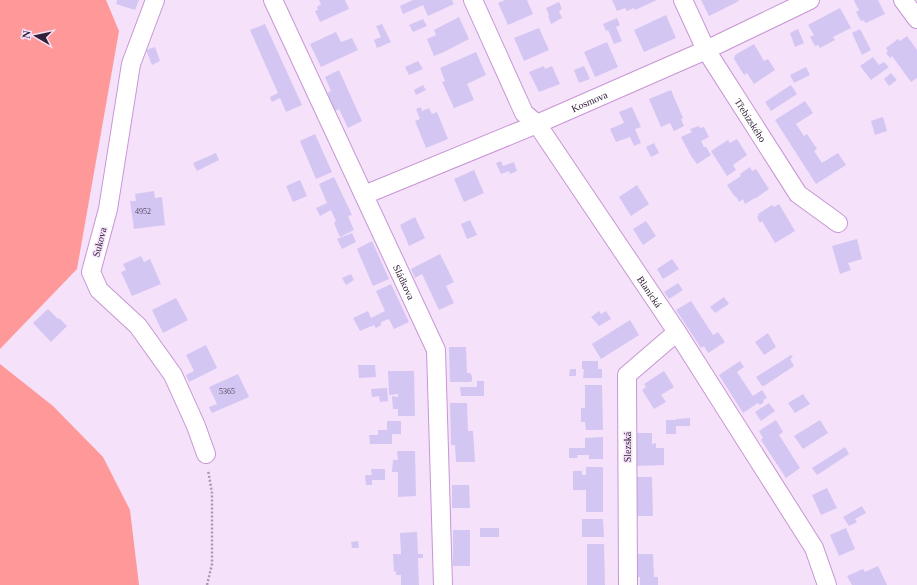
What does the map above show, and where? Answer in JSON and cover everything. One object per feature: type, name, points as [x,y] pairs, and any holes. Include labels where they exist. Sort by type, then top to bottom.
[{"type":"street","name":"Sukova","points":[[155,0],[131,64],[108,209],[91,272],[99,290],[138,326],[173,375],[196,426],[206,454]]},
{"type":"street","name":"Sládkova","points":[[273,0],[436,350],[443,585]]},
{"type":"street","name":"Blanická","points":[[473,0],[524,113],[537,124],[677,332],[814,548],[827,585]]},
{"type":"street","name":"Třebízského","points":[[683,0],[706,50],[798,194],[838,223]]},
{"type":"street","name":"Kosmova","points":[[364,195],[537,124],[706,50],[810,0]]},
{"type":"street","points":[[903,0],[917,19]]},
{"type":"street","name":"Slezská","points":[[628,585],[627,375],[677,332]]},
{"type":"path","points":[[206,454],[212,493],[212,564],[207,585]]},
{"type":"shaded area","points":[[0,0],[106,0],[119,31],[77,269],[0,349]]},
{"type":"shaded area","points":[[0,364],[53,406],[103,457],[130,510],[139,585],[0,585]]},
{"type":"building","points":[[117,0],[139,0],[135,10],[116,4]]},
{"type":"building","points":[[319,0],[345,0],[349,9],[320,22],[315,11],[318,10],[317,7],[321,4]]},
{"type":"building","points":[[413,0],[452,0],[454,4],[428,16],[423,5],[403,14],[400,6]]},
{"type":"building","points":[[505,0],[527,0],[533,14],[508,25],[498,3]]},
{"type":"building","points":[[612,0],[657,0],[635,10],[634,8],[627,11],[625,8],[617,11]]},
{"type":"building","points":[[701,0],[738,0],[739,1],[709,16]]},
{"type":"building","points":[[878,0],[885,14],[866,23],[863,20],[861,21],[856,12],[859,10],[854,1]]},
{"type":"building","points":[[559,2],[562,9],[559,11],[562,18],[551,24],[546,8]]},
{"type":"building","points":[[840,8],[851,28],[833,37],[835,40],[820,48],[818,45],[815,46],[810,37],[814,35],[808,25]]},
{"type":"building","points":[[666,15],[676,38],[644,52],[634,30]]},
{"type":"building","points":[[459,17],[469,39],[434,56],[427,39],[436,35],[434,30]]},
{"type":"building","points":[[617,18],[620,25],[616,27],[622,41],[614,44],[608,30],[606,31],[603,24]]},
{"type":"building","points":[[423,19],[427,26],[413,32],[409,25]]},
{"type":"building","points":[[265,24],[302,105],[286,112],[280,98],[272,102],[270,97],[278,93],[250,30]]},
{"type":"building","points":[[382,24],[391,42],[377,48],[374,40],[381,37],[376,26]]},
{"type":"building","points":[[539,28],[549,50],[524,61],[514,38]]},
{"type":"building","points":[[798,29],[804,43],[795,47],[790,33]]},
{"type":"building","points":[[860,29],[871,50],[862,55],[852,33]]},
{"type":"building","points":[[336,32],[341,42],[352,38],[358,50],[321,67],[310,44]]},
{"type":"building","points":[[907,36],[917,50],[917,78],[911,82],[892,56],[890,58],[886,53],[888,51],[886,48],[898,39],[900,41]]},
{"type":"building","points":[[607,42],[618,67],[595,77],[584,52]]},
{"type":"building","points":[[754,44],[764,61],[768,59],[775,70],[754,84],[747,73],[744,75],[734,59],[735,55]]},
{"type":"building","points":[[155,47],[160,61],[152,65],[146,50]]},
{"type":"building","points":[[476,52],[486,75],[467,84],[474,100],[454,108],[442,82],[445,81],[440,68]]},
{"type":"building","points":[[873,57],[879,65],[884,62],[889,67],[871,80],[860,66]]},
{"type":"building","points":[[418,61],[423,69],[409,75],[405,67]]},
{"type":"building","points":[[544,66],[545,69],[552,66],[560,84],[539,92],[529,72]]},
{"type":"building","points":[[584,66],[590,79],[579,83],[574,70]]},
{"type":"building","points":[[806,67],[810,75],[794,83],[790,75]]},
{"type":"building","points":[[339,70],[362,121],[348,128],[339,109],[335,111],[327,93],[331,91],[325,77]]},
{"type":"building","points":[[891,73],[897,80],[889,86],[884,79]]},
{"type":"building","points":[[423,85],[426,90],[416,95],[414,90]]},
{"type":"building","points":[[791,85],[797,94],[771,111],[765,102]]},
{"type":"building","points":[[671,90],[683,118],[681,119],[684,126],[674,131],[670,123],[661,127],[649,99]]},
{"type":"building","points":[[805,101],[813,113],[796,124],[804,136],[807,134],[817,149],[814,151],[822,163],[838,153],[846,165],[816,184],[775,120]]},
{"type":"building","points":[[421,107],[422,111],[429,108],[432,114],[437,112],[448,139],[426,148],[415,121],[420,119],[416,109]]},
{"type":"building","points":[[632,107],[641,127],[635,129],[641,143],[634,146],[630,137],[616,142],[610,129],[624,123],[619,112]]},
{"type":"building","points":[[883,117],[887,131],[875,135],[871,121]]},
{"type":"building","points":[[699,126],[700,128],[704,127],[709,137],[701,141],[711,155],[697,164],[681,137],[692,132],[690,129]]},
{"type":"building","points":[[315,134],[332,172],[316,179],[300,141]]},
{"type":"building","points":[[737,139],[747,155],[733,165],[736,170],[727,176],[711,151],[728,140],[730,143]]},
{"type":"building","points":[[654,143],[659,153],[651,157],[646,147]]},
{"type":"building","points":[[216,153],[219,160],[197,171],[193,163]]},
{"type":"building","points":[[501,161],[503,166],[514,162],[517,171],[510,174],[509,171],[501,174],[496,163]]},
{"type":"building","points":[[750,167],[752,171],[756,169],[769,189],[745,204],[743,199],[739,202],[727,185],[741,176],[740,174]]},
{"type":"building","points":[[474,170],[484,193],[464,202],[454,179]]},
{"type":"building","points":[[334,177],[352,215],[348,216],[354,230],[340,237],[334,223],[336,221],[331,210],[320,216],[316,208],[327,203],[319,184]]},
{"type":"building","points":[[300,180],[307,196],[293,202],[286,186]]},
{"type":"building","points":[[637,185],[649,204],[631,216],[619,197]]},
{"type":"building","points":[[154,191],[155,198],[162,197],[165,225],[134,229],[130,201],[136,201],[135,194]]},
{"type":"building","points":[[779,204],[795,231],[775,243],[762,221],[760,223],[757,217],[759,216],[758,214],[772,205],[774,207]]},
{"type":"building","points":[[415,217],[425,238],[409,246],[400,225]]},
{"type":"building","points":[[470,220],[477,235],[467,239],[461,224]]},
{"type":"building","points":[[646,221],[656,236],[643,245],[633,229]]},
{"type":"building","points":[[352,233],[356,242],[342,249],[337,239]]},
{"type":"building","points":[[857,239],[862,259],[848,263],[851,270],[840,274],[832,246]]},
{"type":"building","points":[[372,241],[389,279],[373,286],[357,249]]},
{"type":"building","points":[[440,254],[454,282],[446,286],[454,303],[439,310],[422,274],[415,278],[411,269]]},
{"type":"building","points":[[141,256],[144,262],[150,259],[161,284],[132,296],[121,272],[126,270],[123,264]]},
{"type":"building","points":[[672,259],[679,269],[663,279],[657,269]]},
{"type":"building","points":[[351,274],[354,280],[346,285],[342,278]]},
{"type":"building","points":[[678,283],[683,290],[669,299],[664,292]]},
{"type":"building","points":[[391,284],[409,322],[394,329],[389,319],[381,322],[381,325],[376,328],[374,325],[360,331],[353,318],[368,311],[371,318],[385,311],[376,291]]},
{"type":"building","points":[[724,297],[729,304],[715,313],[710,307]]},
{"type":"building","points":[[176,298],[188,320],[163,333],[152,310]]},
{"type":"building","points":[[691,301],[713,335],[718,332],[725,342],[708,353],[704,346],[701,348],[676,310]]},
{"type":"building","points":[[48,309],[67,326],[51,342],[33,323]]},
{"type":"building","points":[[599,311],[601,314],[606,311],[611,319],[599,326],[591,317]]},
{"type":"building","points":[[630,320],[639,335],[601,359],[592,344]]},
{"type":"building","points":[[768,333],[776,347],[764,355],[755,342]]},
{"type":"building","points":[[206,345],[217,368],[189,382],[186,375],[194,371],[186,355]]},
{"type":"building","points":[[449,347],[466,347],[467,373],[470,373],[472,376],[472,381],[450,382]]},
{"type":"building","points":[[791,355],[793,357],[790,359],[794,366],[762,386],[756,377]]},
{"type":"building","points":[[582,361],[598,361],[598,369],[602,369],[602,378],[583,378],[584,369],[582,369]]},
{"type":"building","points":[[740,361],[744,367],[737,372],[753,396],[762,390],[767,398],[763,400],[764,402],[760,405],[758,403],[743,413],[719,375]]},
{"type":"building","points":[[358,365],[375,365],[376,377],[359,378]]},
{"type":"building","points":[[570,369],[576,369],[576,376],[569,376]]},
{"type":"building","points":[[388,371],[414,371],[415,416],[398,416],[398,409],[393,409],[392,396],[398,397],[398,394],[389,395]]},
{"type":"building","points":[[664,371],[674,387],[661,395],[666,402],[654,409],[642,390],[646,387],[644,384]]},
{"type":"building","points":[[238,374],[249,397],[212,413],[209,407],[217,404],[209,387]]},
{"type":"building","points":[[477,381],[484,381],[484,396],[461,396],[460,387],[477,387]]},
{"type":"building","points":[[585,385],[602,385],[603,430],[586,430],[585,422],[581,422],[581,408],[585,408]]},
{"type":"building","points":[[387,388],[388,401],[380,402],[379,396],[372,397],[371,389]]},
{"type":"building","points":[[803,394],[810,404],[795,413],[788,403]]},
{"type":"building","points":[[450,403],[467,403],[468,431],[473,431],[475,462],[456,462],[455,445],[451,445]]},
{"type":"building","points":[[769,403],[775,411],[761,421],[755,412]]},
{"type":"building","points":[[690,418],[690,426],[676,426],[676,434],[666,434],[666,420]]},
{"type":"building","points":[[776,420],[783,432],[779,435],[800,468],[786,478],[761,440],[763,438],[759,431]]},
{"type":"building","points":[[820,420],[828,433],[803,449],[794,436]]},
{"type":"building","points":[[387,421],[401,421],[401,434],[392,434],[392,444],[370,444],[369,435],[378,435],[378,430],[387,430]]},
{"type":"building","points":[[634,433],[652,433],[652,444],[656,443],[656,448],[664,448],[664,465],[635,466]]},
{"type":"building","points":[[603,437],[603,459],[589,459],[589,455],[577,455],[578,458],[569,458],[569,448],[585,448],[585,438]]},
{"type":"building","points":[[845,447],[849,454],[817,475],[812,468]]},
{"type":"building","points":[[397,451],[415,451],[416,496],[398,497],[398,472],[392,472],[393,460],[398,460]]},
{"type":"building","points":[[586,467],[603,467],[603,512],[586,512],[586,490],[573,490],[573,471],[582,471],[582,475],[586,475]]},
{"type":"building","points":[[371,469],[385,469],[385,480],[372,480],[372,485],[366,485],[365,475],[372,475]]},
{"type":"building","points":[[636,477],[652,477],[653,516],[635,516]]},
{"type":"building","points":[[452,485],[469,485],[470,508],[452,508]]},
{"type":"building","points":[[827,488],[837,508],[821,515],[812,495]]},
{"type":"building","points":[[862,506],[866,513],[855,519],[857,522],[849,526],[843,517]]},
{"type":"building","points":[[582,519],[603,519],[604,537],[582,537]]},
{"type":"building","points":[[480,528],[499,528],[499,537],[480,537]]},
{"type":"building","points":[[846,528],[855,549],[839,556],[830,535]]},
{"type":"building","points":[[453,530],[470,530],[470,566],[453,566]]},
{"type":"building","points":[[417,532],[418,554],[423,554],[423,558],[418,558],[419,585],[401,585],[401,575],[396,575],[396,571],[394,572],[393,554],[401,554],[400,533]]},
{"type":"building","points":[[358,541],[359,548],[352,548],[351,542]]},
{"type":"building","points":[[587,544],[604,544],[605,585],[587,585]]},
{"type":"building","points":[[636,554],[653,554],[654,577],[658,577],[658,585],[640,585],[640,577],[636,577]]},
{"type":"building","points":[[878,566],[887,585],[852,585],[847,576],[863,569],[865,572]]}]
